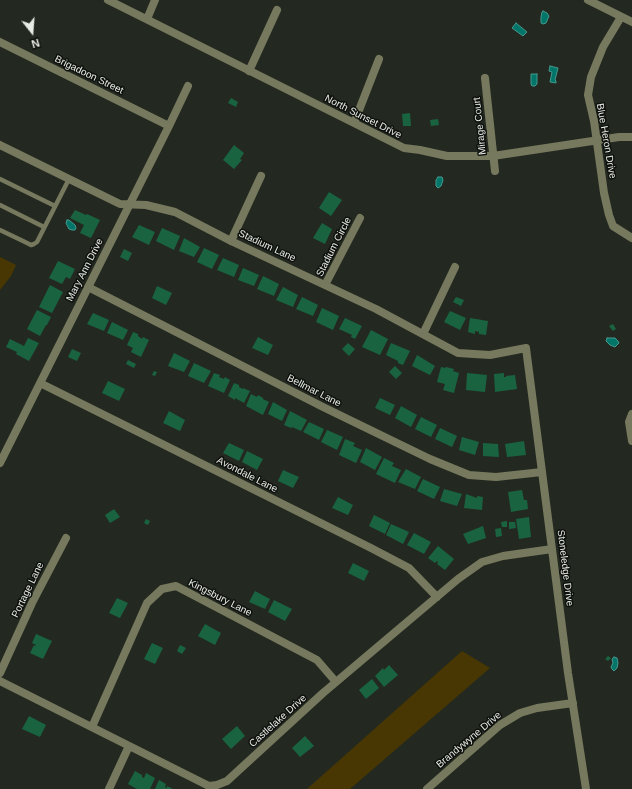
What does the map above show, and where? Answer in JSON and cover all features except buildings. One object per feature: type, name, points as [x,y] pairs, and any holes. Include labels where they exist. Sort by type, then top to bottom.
[{"type":"street","name":"North Sunset Drive","points":[[108,0],[404,148],[446,156],[493,156],[619,137],[632,137]]},
{"type":"street","points":[[146,19],[155,0]]},
{"type":"street","points":[[588,0],[632,22]]},
{"type":"street","points":[[249,71],[277,10]]},
{"type":"street","name":"Blue Heron Drive","points":[[621,17],[603,47],[591,77],[588,95],[594,121],[604,193],[609,214],[613,226],[632,238]]},
{"type":"street","name":"Brigadoon Street","points":[[0,42],[169,126]]},
{"type":"street","points":[[354,123],[378,60]]},
{"type":"street","name":"Mirage Court","points":[[485,78],[495,171]]},
{"type":"street","name":"Mary Ann Drive","points":[[0,463],[188,86]]},
{"type":"street","name":"Stadium Lane","points":[[0,145],[120,204],[146,205],[175,212],[231,241],[376,309],[458,353],[490,355],[526,348]]},
{"type":"street","points":[[231,241],[261,176]]},
{"type":"street","name":"Stadium Circle","points":[[325,285],[360,218]]},
{"type":"street","points":[[423,334],[455,267]]},
{"type":"street","name":"Bellmar Lane","points":[[88,287],[323,407],[430,459],[469,475],[496,477],[542,472]]},
{"type":"street","name":"Stoneledge Drive","points":[[526,348],[552,549],[586,789]]},
{"type":"street","name":"Avondale Lane","points":[[40,383],[410,568],[437,597]]},
{"type":"street","points":[[632,414],[629,422],[632,441]]},
{"type":"street","name":"Portage Lane","points":[[0,673],[32,603],[66,538]]},
{"type":"street","name":"Castlelake Drive","points":[[0,681],[209,786],[217,785],[227,781],[336,682],[458,579],[482,562],[503,556],[552,549]]},
{"type":"street","name":"Kingsbury Lane","points":[[92,727],[147,603],[162,589],[176,586],[317,660],[336,682]]},
{"type":"street","name":"Brandywyne Drive","points":[[427,789],[500,725],[520,713],[537,708],[573,703]]},
{"type":"street","points":[[109,789],[129,746]]},
{"type":"lane","points":[[0,179],[55,206]]},
{"type":"lane","points":[[0,230],[31,245],[37,242],[69,179]]},
{"type":"lane","points":[[0,205],[44,227]]},
{"type":"shaded area","points":[[0,257],[16,265],[11,276],[0,290]]},
{"type":"shaded area","points":[[462,651],[490,668],[350,789],[307,789]]},
{"type":"water","points":[[543,11],[549,16],[546,23],[543,24],[541,23],[541,17]]},
{"type":"water","points":[[516,23],[527,32],[523,36],[512,28]]},
{"type":"water","points":[[550,66],[558,68],[555,80],[556,83],[550,82],[552,72],[549,71]]},
{"type":"water","points":[[531,74],[537,74],[537,84],[532,86]]},
{"type":"water","points":[[438,177],[442,177],[443,180],[441,186],[438,188],[436,186],[436,180]]},
{"type":"water","points":[[67,220],[75,225],[75,230],[69,229],[66,223]]},
{"type":"water","points":[[607,338],[615,338],[619,343],[615,347],[610,345],[606,341]]},
{"type":"water","points":[[614,657],[617,658],[618,663],[617,668],[614,671],[611,667],[613,663],[612,659]]}]
